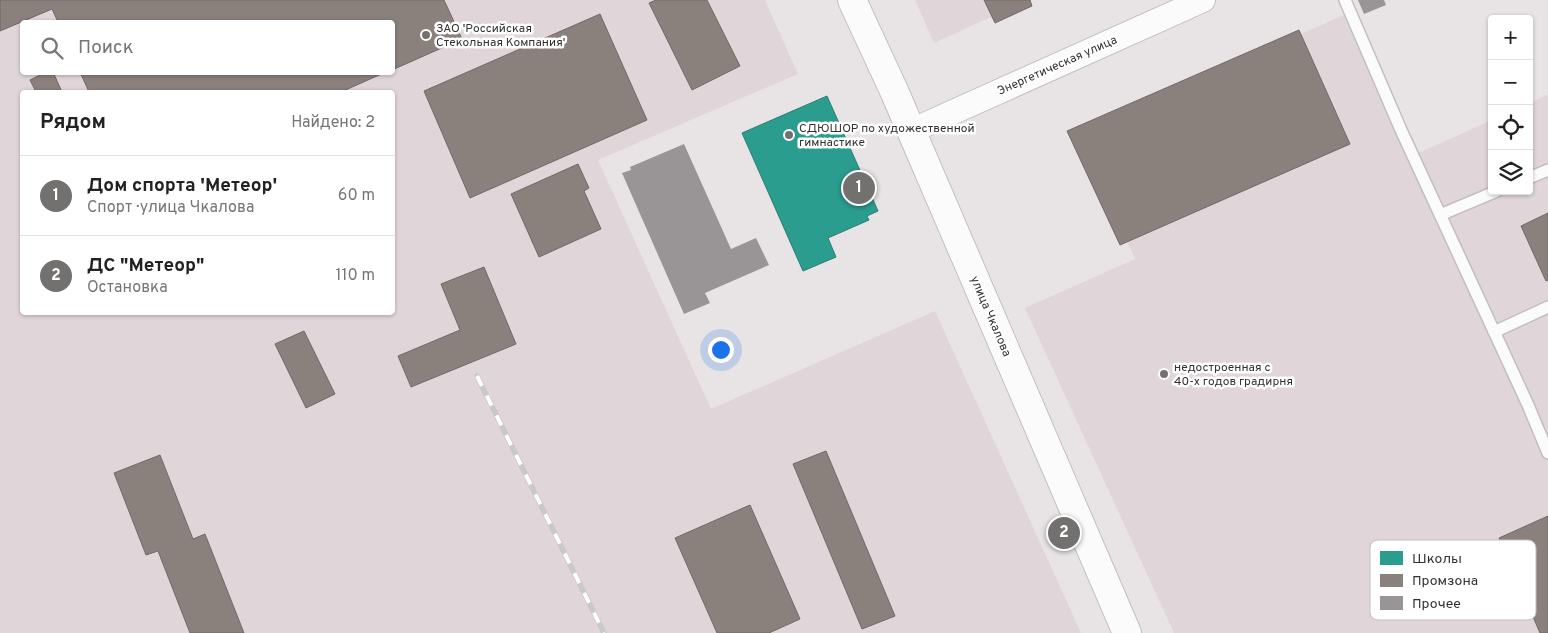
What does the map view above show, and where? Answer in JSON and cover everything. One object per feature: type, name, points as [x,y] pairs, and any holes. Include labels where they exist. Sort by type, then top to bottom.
[{"type":"street","name":"улица Чкалова","points":[[852,0],[911,131],[1127,633]]},
{"type":"street","name":"Энергетическая улица","points":[[911,131],[1203,0]]},
{"type":"lane","points":[[1345,0],[1401,130],[1548,453]]},
{"type":"lane","points":[[1533,176],[1548,170]]},
{"type":"lane","points":[[1440,215],[1488,195]]},
{"type":"lane","points":[[1494,332],[1548,307]]},
{"type":"shaded area","points":[[0,0],[765,0],[798,74],[598,160],[711,409],[935,311],[1081,633],[0,633]]},
{"type":"shaded area","points":[[915,0],[1028,0],[934,43]]},
{"type":"shaded area","points":[[1351,12],[1414,155],[1488,122],[1488,195],[1533,195],[1533,101],[1548,95],[1548,633],[1174,633],[1025,308],[1135,259],[1077,132]]},
{"type":"building: Школы","points":[[827,96],[878,211],[867,216],[869,220],[828,238],[836,257],[803,271],[742,133]]},
{"type":"building: Промзона","name":"ЗАО 'Российская Стекольная Компания'","points":[[0,0],[444,0],[462,39],[395,69],[395,20],[57,20],[52,9],[26,20],[20,20],[20,23],[0,31]]},
{"type":"building: Промзона","points":[[656,0],[707,0],[740,66],[692,90],[649,3]]},
{"type":"building: Промзона","points":[[984,0],[1030,0],[1032,6],[995,23]]},
{"type":"building: Промзона","points":[[600,14],[647,120],[470,198],[424,91]]},
{"type":"building: Промзона","points":[[1299,30],[1350,144],[1120,245],[1067,131]]},
{"type":"building: Промзона","points":[[40,75],[54,75],[61,90],[35,90],[30,80]]},
{"type":"building: Промзона","points":[[81,75],[379,75],[346,90],[88,90]]},
{"type":"building: Промзона","points":[[578,164],[589,188],[584,191],[601,229],[539,257],[511,194]]},
{"type":"building: Промзона","points":[[1548,213],[1548,280],[1546,281],[1521,226]]},
{"type":"building: Промзона","points":[[484,267],[516,344],[411,387],[398,356],[460,330],[441,284]]},
{"type":"building: Промзона","points":[[304,331],[335,394],[306,408],[275,344]]},
{"type":"building: Промзона","points":[[826,451],[895,616],[862,629],[793,464]]},
{"type":"building: Промзона","points":[[160,455],[193,539],[205,534],[244,633],[190,633],[158,551],[146,555],[114,473]]},
{"type":"building: Промзона","points":[[750,505],[800,619],[769,633],[717,633],[675,538]]},
{"type":"building: Промзона","points":[[1548,516],[1548,633],[1540,633],[1534,620],[1536,620],[1536,540],[1500,540],[1499,538]]},
{"type":"building: Прочее","points":[[1358,0],[1384,0],[1386,5],[1364,14]]},
{"type":"building: Прочее","points":[[684,144],[731,249],[756,238],[769,265],[705,293],[710,303],[684,314],[622,173],[631,170],[630,167]]},
{"type":"railway","points":[[477,376],[604,633]]},
{"type":"place","name":"ЗАО 'Российская Стекольная Компания'","points":[[426,35]]},
{"type":"place","name":"СДЮШОР по художественной гимнастике","points":[[789,135]]},
{"type":"place","name":"Дом спорта 'Метеор'","points":[[859,188]]},
{"type":"place","name":"недостроенная с 40-х годов градирня","points":[[1164,374]]},
{"type":"place","name":"ДС \"Метеор\"","points":[[1064,533]]}]
